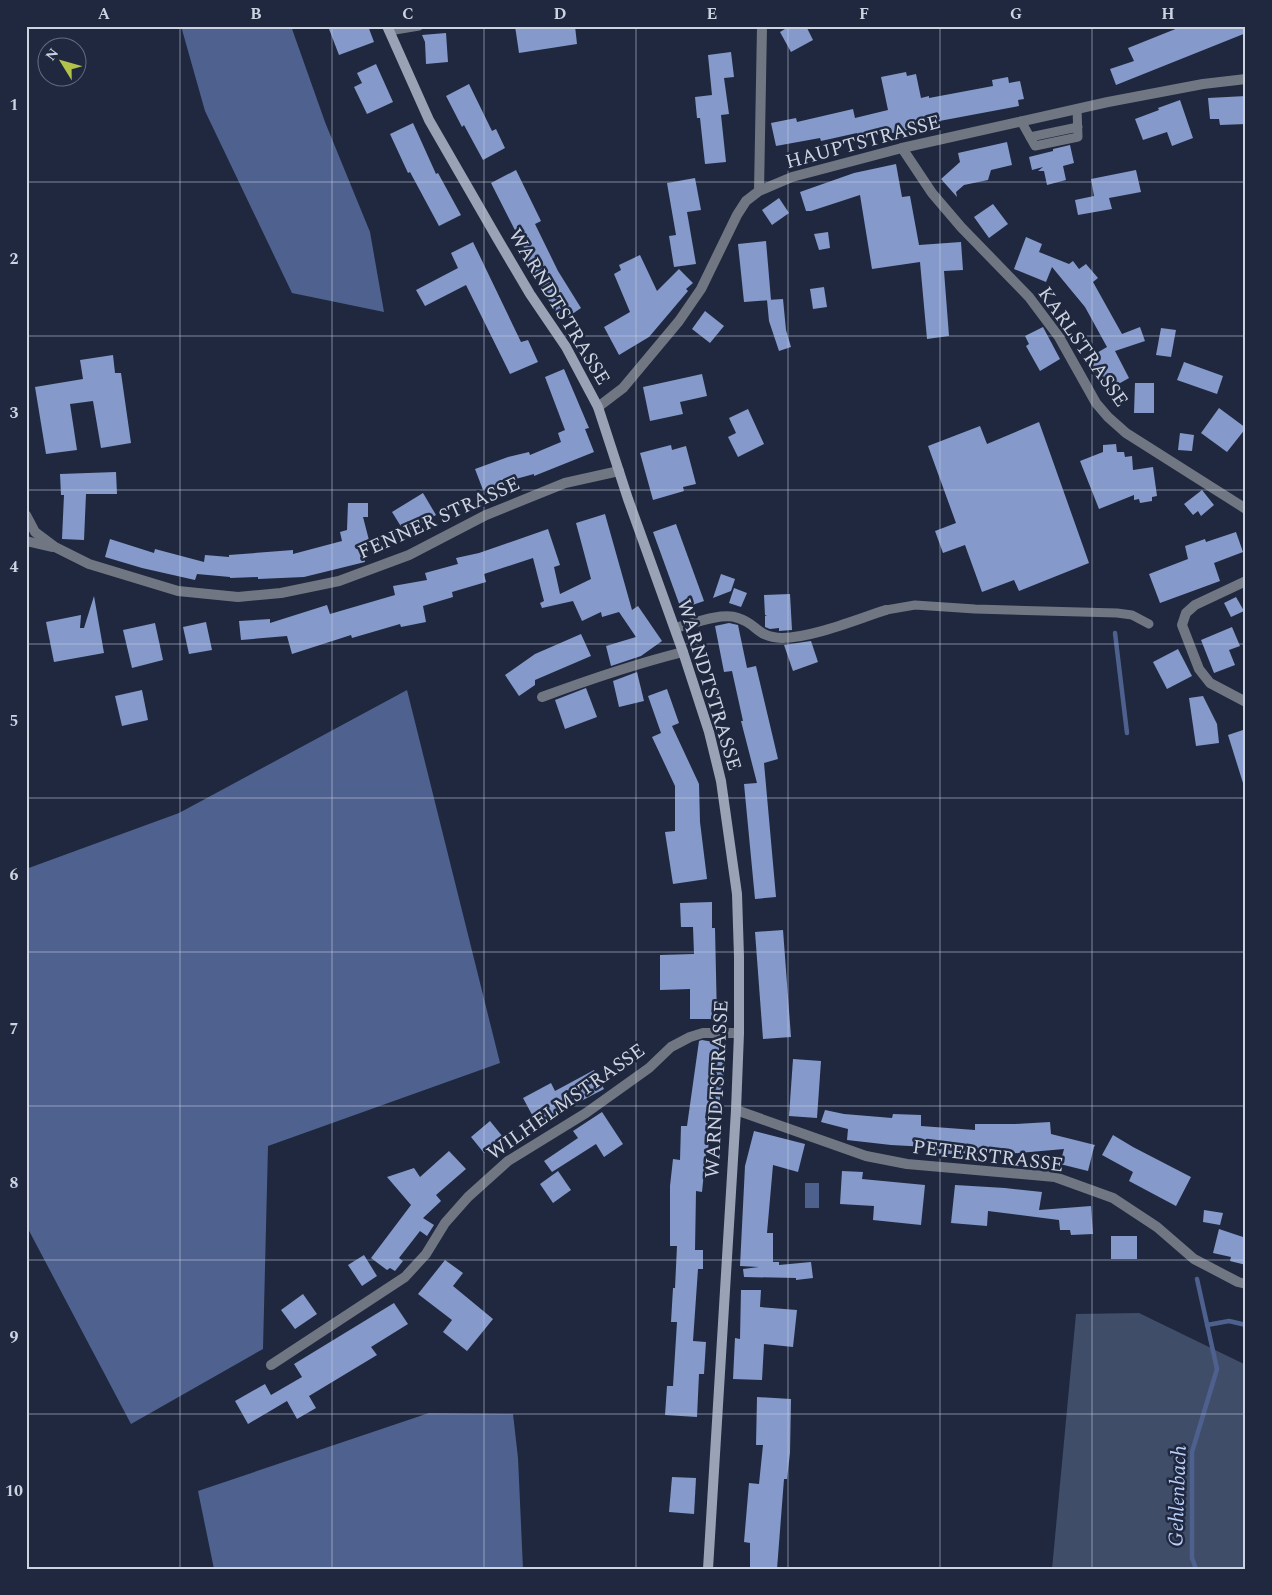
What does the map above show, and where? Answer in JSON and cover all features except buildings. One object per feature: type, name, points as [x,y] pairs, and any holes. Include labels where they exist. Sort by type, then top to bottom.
[{"type":"main road","name":"WARNDTSTRASSE","points":[[388,29],[429,120],[530,294],[566,348],[598,407],[683,652],[709,732],[721,782],[737,894],[739,1033],[708,1569]]},
{"type":"street","points":[[759,191],[762,26]]},
{"type":"street","name":"HAUPTSTRASSE","points":[[598,407],[623,388],[679,321],[701,289],[737,215],[746,201],[759,191],[792,178],[902,148],[1077,109],[1203,84],[1246,79]]},
{"type":"street","name":"KARLSTRASSE","points":[[902,148],[932,192],[960,227],[1029,297],[1059,337],[1096,403],[1108,417],[1126,433],[1246,509]]},
{"type":"street","name":"FENNER STRASSE","points":[[26,515],[35,532],[55,547],[89,564],[178,591],[238,597],[281,593],[339,581],[409,555],[486,515],[565,483],[620,471]]},
{"type":"street","points":[[26,542],[55,547]]},
{"type":"street","points":[[1246,581],[1194,605],[1186,613],[1182,625],[1199,669],[1210,683],[1246,702]]},
{"type":"street","points":[[675,628],[725,616],[737,617],[746,621],[766,636],[784,638],[805,636],[886,610]]},
{"type":"street","points":[[542,697],[657,658],[683,652]]},
{"type":"street","name":"WILHELMSTRASSE","points":[[271,1365],[405,1277],[426,1254],[445,1223],[468,1197],[508,1161],[586,1112],[649,1068],[671,1047],[690,1037],[703,1033],[739,1033]]},
{"type":"street","name":"PETERSTRASSE","points":[[736,1110],[866,1156],[907,1164],[1054,1177],[1113,1198],[1157,1227],[1194,1259],[1238,1282],[1246,1284]]},
{"type":"lane","points":[[388,29],[418,26]]},
{"type":"lane","points":[[1021,121],[1035,146],[1078,137],[1077,109]]},
{"type":"lane","points":[[886,610],[923,605],[975,609],[1117,612],[1132,615],[1149,624]]},
{"type":"shaded area","points":[[181,26],[291,26],[325,122],[370,232],[384,312],[292,293],[205,111]]},
{"type":"shaded area","points":[[407,690],[500,1063],[268,1146],[263,1349],[131,1424],[26,1225],[26,869],[179,813]]},
{"type":"shaded area","points":[[805,1183],[819,1183],[819,1208],[805,1208]]},
{"type":"shaded area","points":[[1139,1313],[1246,1365],[1246,1569],[1052,1569],[1076,1314]]},
{"type":"shaded area","points":[[429,1413],[513,1414],[518,1458],[523,1569],[214,1569],[198,1491]]},
{"type":"waterway","name":"Gehlenbach","points":[[1115,633],[1127,733]]},
{"type":"waterway","name":"Gehlenbach","points":[[1196,1569],[1192,1558],[1192,1452],[1217,1369],[1197,1279]]},
{"type":"waterway","points":[[1207,1325],[1229,1321],[1246,1325]]}]
